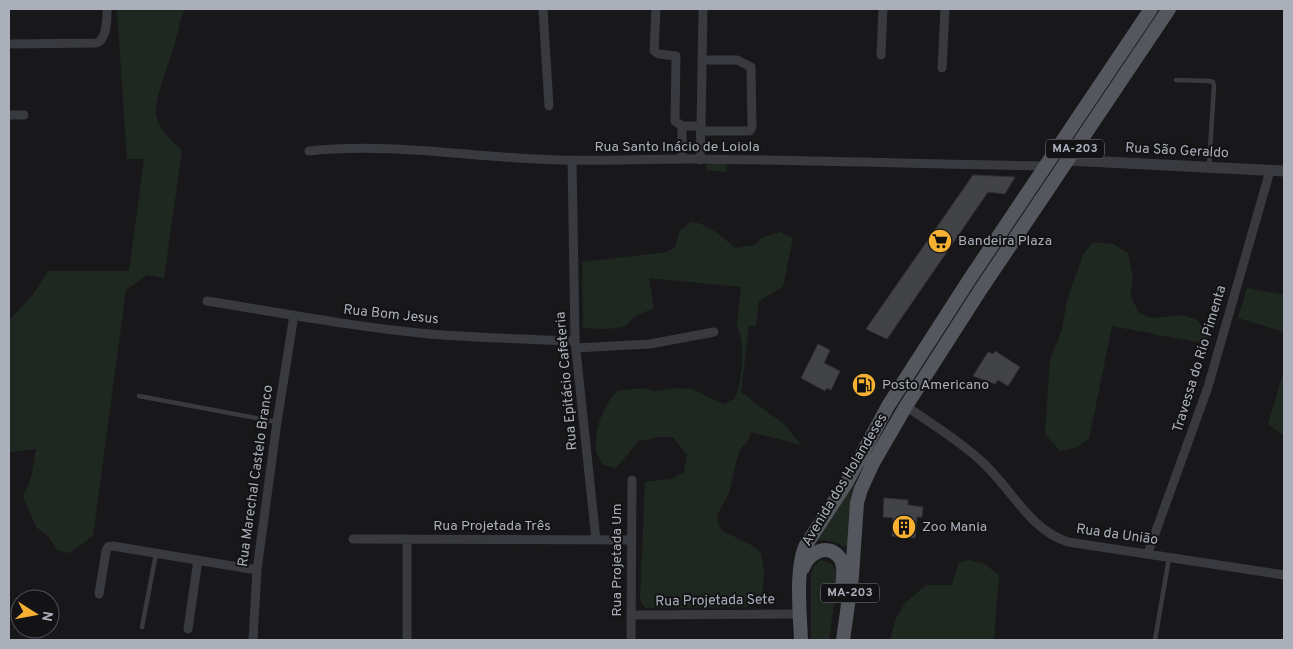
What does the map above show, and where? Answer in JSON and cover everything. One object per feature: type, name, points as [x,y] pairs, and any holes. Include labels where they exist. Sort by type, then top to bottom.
[{"type":"main road","name":"Avenida dos Holandeses","points":[[801,640],[800,563],[806,545],[847,482],[888,406],[1151,9]]},
{"type":"main road","name":"Avenida dos Holandeses","points":[[843,640],[852,576],[856,511],[859,494],[873,463],[906,406],[981,289],[1169,9]]},
{"type":"main road","points":[[800,589],[804,565],[812,554],[828,551],[835,554],[840,560],[843,575],[837,640]]},
{"type":"street","points":[[9,44],[96,44],[103,39],[107,9]]},
{"type":"street","points":[[543,9],[549,106]]},
{"type":"street","points":[[656,9],[654,52],[676,56],[675,121],[682,126],[701,129],[750,131],[752,126],[751,66],[737,60],[702,60]]},
{"type":"street","points":[[700,160],[703,9]]},
{"type":"street","points":[[881,55],[883,9]]},
{"type":"street","points":[[942,68],[945,9]]},
{"type":"street","points":[[9,116],[24,115]]},
{"type":"street","points":[[682,126],[682,160]]},
{"type":"street","name":"Rua Santo Inácio de Loiola","points":[[309,151],[347,148],[391,149],[517,159],[1046,166]]},
{"type":"street","name":"Rua Epitácio Cafeteria","points":[[572,160],[575,344],[596,540]]},
{"type":"street","name":"Rua São Geraldo","points":[[1068,160],[1284,172]]},
{"type":"street","name":"Travessa do Rio Pimenta","points":[[1148,554],[1208,387],[1270,171]]},
{"type":"street","name":"Rua Bom Jesus","points":[[207,301],[340,324],[431,334],[575,344],[650,344],[714,332]]},
{"type":"street","name":"Rua Marechal Castelo Branco","points":[[252,640],[257,570],[294,315]]},
{"type":"street","name":"Rua da União","points":[[906,406],[982,461],[1033,520],[1056,538],[1068,542],[1284,575]]},
{"type":"street","name":"Rua Projetada Um","points":[[631,640],[632,480]]},
{"type":"street","name":"Rua Projetada Três","points":[[353,539],[631,540]]},
{"type":"street","points":[[406,640],[407,539]]},
{"type":"street","points":[[99,594],[104,558],[108,547],[113,546],[257,570]]},
{"type":"street","points":[[188,629],[198,560]]},
{"type":"street","name":"Rua Projetada Sete","points":[[631,615],[800,614]]},
{"type":"lane","points":[[1176,80],[1213,82],[1209,168]]},
{"type":"lane","points":[[139,396],[277,422]]},
{"type":"lane","points":[[142,627],[156,552]]},
{"type":"lane","points":[[1155,640],[1169,557]]},
{"type":"shaded area","points":[[117,9],[185,9],[156,107],[157,119],[162,130],[182,150],[164,278],[147,275],[126,290],[93,536],[70,553],[57,550],[48,536],[36,527],[23,497],[31,478],[36,449],[9,452],[9,320],[32,296],[48,271],[129,271],[144,159],[127,159]]},
{"type":"shaded area","points":[[728,163],[726,172],[706,170],[707,164]]},
{"type":"shaded area","points":[[691,222],[709,228],[735,248],[754,245],[763,237],[780,232],[793,238],[783,287],[759,301],[756,326],[749,325],[741,392],[786,426],[801,445],[751,432],[749,439],[739,451],[729,493],[717,516],[718,524],[723,531],[753,546],[761,553],[764,571],[762,597],[746,607],[645,608],[640,600],[645,482],[671,479],[684,472],[687,455],[673,437],[658,437],[639,441],[616,468],[603,465],[596,450],[596,434],[600,418],[617,391],[642,388],[656,391],[677,388],[692,389],[723,404],[734,399],[739,387],[742,367],[742,343],[737,325],[741,287],[649,278],[654,308],[635,316],[626,326],[608,329],[583,328],[582,262],[667,252],[675,247],[680,230]]},
{"type":"shaded area","points":[[1093,242],[1113,244],[1128,253],[1133,277],[1130,295],[1139,313],[1152,318],[1183,315],[1197,320],[1209,335],[1207,344],[1112,326],[1089,439],[1075,448],[1060,451],[1045,434],[1050,359],[1062,330],[1067,300],[1083,255]]},
{"type":"shaded area","points":[[1247,288],[1284,295],[1284,332],[1238,318]]},
{"type":"shaded area","points":[[1284,370],[1284,436],[1268,424]]},
{"type":"shaded area","points":[[853,482],[855,486],[847,546],[844,547],[836,542],[819,540],[818,539]]},
{"type":"shaded area","points":[[821,560],[831,563],[838,575],[829,640],[811,640],[811,574],[814,566]]},
{"type":"shaded area","points":[[969,560],[983,563],[999,575],[994,640],[890,640],[896,618],[905,603],[926,585],[952,585],[959,562]]},
{"type":"building","name":"Bandeira Plaza","points":[[973,175],[1015,177],[1005,194],[988,192],[887,339],[866,329]]},
{"type":"building","points":[[818,344],[830,350],[824,363],[840,371],[831,390],[827,388],[825,391],[801,378]]},
{"type":"building","points":[[995,351],[1020,367],[1008,386],[998,380],[995,384],[973,376],[988,352],[993,354]]},
{"type":"building","name":"Zoo Mania","points":[[884,498],[908,500],[908,505],[923,507],[922,517],[917,517],[915,538],[892,536],[893,518],[883,517]]},
{"type":"place","name":"Bandeira Plaza","points":[[940,241]]},
{"type":"place","name":"Posto Americano","points":[[864,385]]},
{"type":"place","name":"Zoo Mania","points":[[904,527]]}]
